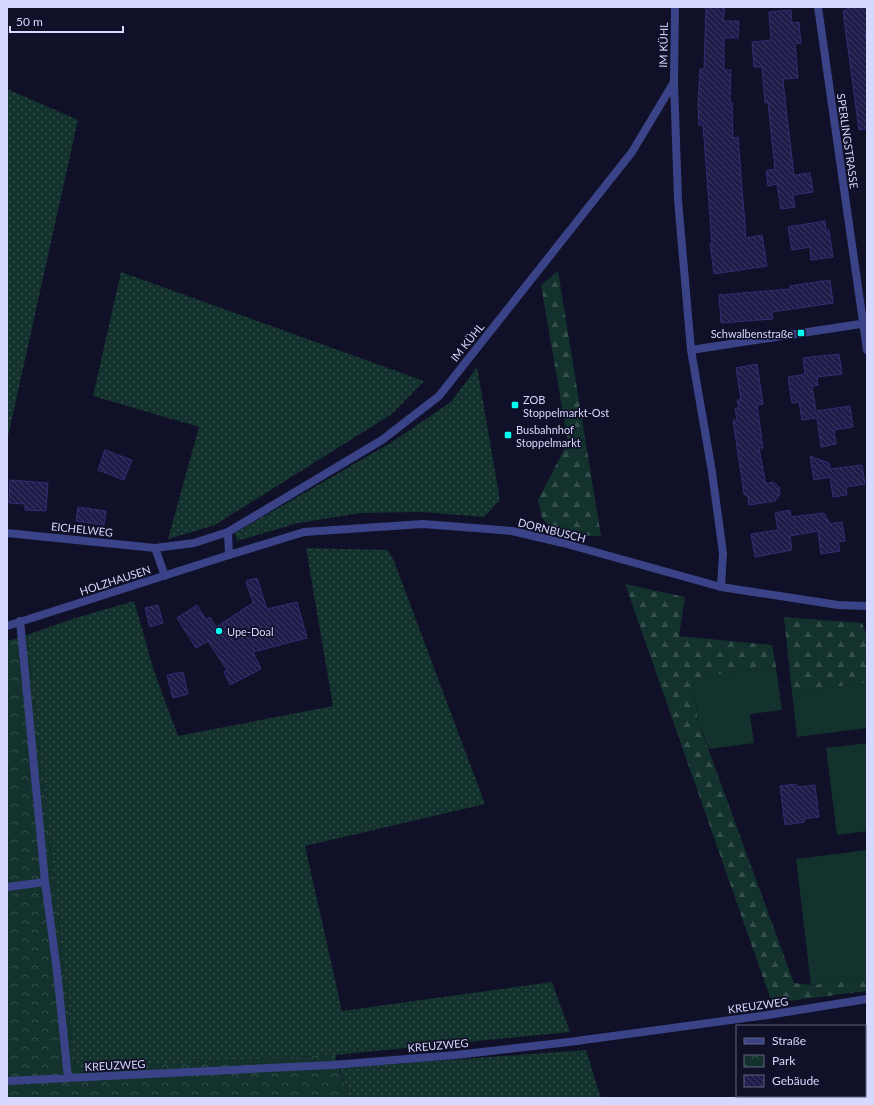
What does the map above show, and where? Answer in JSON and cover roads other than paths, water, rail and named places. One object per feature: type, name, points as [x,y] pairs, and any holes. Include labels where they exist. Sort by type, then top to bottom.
[{"type":"street","name":"IM KÜHL","points":[[675,7],[674,82],[678,200],[691,350],[712,472],[723,553],[721,587]]},
{"type":"street","name":"SPERLINGSTRASSE","points":[[818,7],[865,323],[867,350]]},
{"type":"street","name":"IM KÜHL","points":[[228,532],[382,440],[438,396],[632,152],[674,82]]},
{"type":"street","points":[[691,350],[865,323]]},
{"type":"street","name":"DORNBUSCH","points":[[229,555],[304,532],[431,524],[512,531],[570,545],[721,587],[838,605],[867,606]]},
{"type":"street","name":"EICHELWEG","points":[[7,532],[155,548],[194,543],[228,532]]},
{"type":"street","points":[[228,532],[229,555]]},
{"type":"street","points":[[155,548],[165,576]]},
{"type":"street","name":"HOLZHAUSEN","points":[[7,626],[229,555]]},
{"type":"street","points":[[20,622],[45,882],[57,971],[68,1078]]},
{"type":"street","points":[[7,886],[45,882]]},
{"type":"street","name":"KREUZWEG","points":[[7,1081],[332,1065],[456,1055],[570,1042],[760,1016],[867,999]]},
{"type":"place","name":"Schwalbenstraße","points":[[801,333]]},
{"type":"place","name":"ZOB Stoppelmarkt-Ost","points":[[515,405]]},
{"type":"place","name":"Busbahnhof Stoppelmarkt","points":[[508,435]]},
{"type":"place","name":"Upe-Doal","points":[[219,631]]}]
